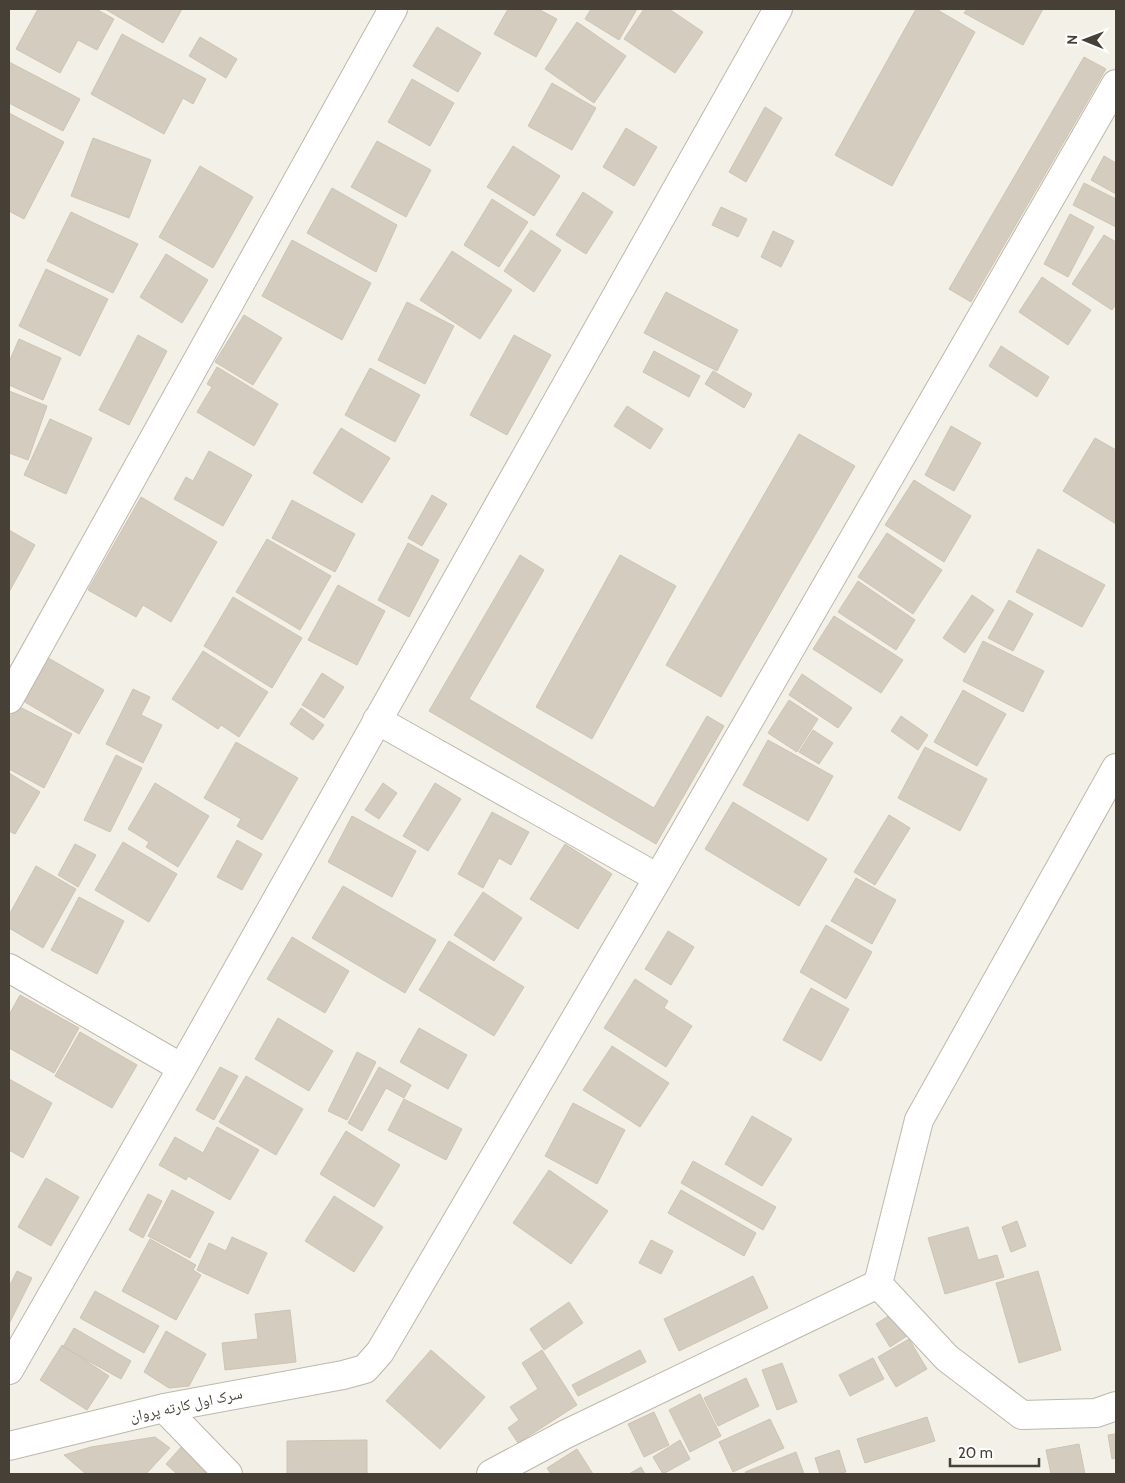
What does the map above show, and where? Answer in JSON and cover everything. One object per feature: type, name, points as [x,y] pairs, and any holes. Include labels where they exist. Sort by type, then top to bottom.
[{"type":"street","points":[[9,699],[393,9]]},
{"type":"street","points":[[9,1370],[182,1068],[778,9]]},
{"type":"street","points":[[377,720],[658,878],[1116,84]]},
{"type":"street","points":[[490,1474],[566,1434],[878,1284],[920,1120],[1116,768]]},
{"type":"street","name":"سرک اول کارته پروان","points":[[9,1446],[164,1408],[342,1375],[365,1369],[380,1352],[658,878]]},
{"type":"street","points":[[9,968],[182,1068]]},
{"type":"street","points":[[878,1284],[947,1358],[1022,1415],[1096,1413],[1116,1406]]},
{"type":"street","points":[[164,1408],[228,1474]]},
{"type":"building","points":[[38,9],[96,9],[114,19],[97,50],[78,40],[60,73],[16,49]]},
{"type":"building","points":[[105,9],[182,9],[163,43]]},
{"type":"building","points":[[508,9],[538,9],[557,19],[536,57],[494,34]]},
{"type":"building","points":[[591,9],[637,9],[619,40],[585,19]]},
{"type":"building","points":[[644,9],[669,9],[703,32],[675,73],[624,39]]},
{"type":"building","points":[[916,9],[936,9],[975,32],[892,186],[835,155]]},
{"type":"building","points":[[967,9],[1043,9],[1023,45],[964,13]]},
{"type":"building","points":[[577,22],[626,56],[594,103],[545,69]]},
{"type":"building","points":[[437,27],[481,53],[458,92],[413,66]]},
{"type":"building","points":[[122,34],[206,79],[193,104],[183,98],[164,134],[91,94]]},
{"type":"building","points":[[200,37],[237,59],[226,78],[189,56]]},
{"type":"building","points":[[1084,57],[1106,69],[971,302],[949,289]]},
{"type":"building","points":[[9,62],[80,99],[63,131],[9,103]]},
{"type":"building","points":[[412,79],[454,103],[430,146],[388,122]]},
{"type":"building","points":[[552,83],[596,108],[572,150],[528,126]]},
{"type":"building","points":[[765,107],[782,118],[746,182],[729,172]]},
{"type":"building","points":[[9,113],[64,142],[24,219],[9,211]]},
{"type":"building","points":[[626,128],[657,147],[634,186],[603,167]]},
{"type":"building","points":[[93,138],[151,160],[129,218],[71,196]]},
{"type":"building","points":[[377,141],[431,170],[406,217],[351,187]]},
{"type":"building","points":[[513,146],[560,176],[534,216],[487,187]]},
{"type":"building","points":[[1104,156],[1116,163],[1116,194],[1091,180]]},
{"type":"building","points":[[200,166],[253,197],[213,268],[159,237]]},
{"type":"building","points":[[1084,183],[1116,199],[1116,227],[1073,205]]},
{"type":"building","points":[[332,188],[397,225],[376,272],[307,233]]},
{"type":"building","points":[[583,192],[613,212],[586,254],[556,235]]},
{"type":"building","points":[[492,199],[528,222],[499,267],[464,245]]},
{"type":"building","points":[[721,207],[747,219],[738,237],[712,225]]},
{"type":"building","points":[[71,212],[138,244],[113,293],[47,261]]},
{"type":"building","points":[[1070,214],[1094,227],[1068,277],[1044,264]]},
{"type":"building","points":[[531,230],[561,250],[534,292],[504,271]]},
{"type":"building","points":[[773,231],[794,241],[781,267],[761,257]]},
{"type":"building","points":[[1104,235],[1116,242],[1116,304],[1112,310],[1072,284]]},
{"type":"building","points":[[292,240],[371,283],[342,340],[262,296]]},
{"type":"building","points":[[452,251],[512,290],[480,339],[420,300]]},
{"type":"building","points":[[166,254],[208,280],[182,323],[140,297]]},
{"type":"building","points":[[46,269],[108,299],[80,356],[19,326]]},
{"type":"building","points":[[1042,277],[1091,310],[1068,345],[1019,312]]},
{"type":"building","points":[[666,292],[738,330],[717,371],[644,333]]},
{"type":"building","points":[[407,302],[454,326],[425,384],[378,360]]},
{"type":"building","points":[[244,315],[282,338],[253,385],[215,362]]},
{"type":"building","points":[[138,335],[167,351],[129,425],[99,410]]},
{"type":"building","points":[[514,335],[551,355],[507,435],[470,415]]},
{"type":"building","points":[[19,339],[61,358],[43,400],[9,385],[9,362]]},
{"type":"building","points":[[1001,346],[1049,377],[1037,397],[989,366]]},
{"type":"building","points":[[654,351],[700,376],[689,397],[643,372]]},
{"type":"building","points":[[217,367],[278,404],[254,446],[197,412],[212,387],[207,384]]},
{"type":"building","points":[[370,368],[420,395],[395,442],[345,415]]},
{"type":"building","points":[[713,371],[752,394],[744,408],[705,384]]},
{"type":"building","points":[[9,391],[47,406],[28,460],[9,453]]},
{"type":"building","points":[[627,406],[663,429],[650,449],[614,426]]},
{"type":"building","points":[[50,419],[92,438],[66,494],[24,475]]},
{"type":"building","points":[[951,426],[981,443],[954,491],[925,475]]},
{"type":"building","points":[[341,428],[390,458],[362,503],[313,473]]},
{"type":"building","points":[[799,434],[855,466],[721,697],[666,665]]},
{"type":"building","points":[[1095,438],[1116,450],[1116,524],[1063,491]]},
{"type":"building","points":[[209,451],[252,475],[223,526],[174,499],[186,477],[193,481]]},
{"type":"building","points":[[914,480],[971,516],[944,562],[885,525]]},
{"type":"building","points":[[432,495],[447,504],[422,546],[408,538]]},
{"type":"building","points":[[141,497],[217,542],[171,622],[143,605],[136,617],[88,590]]},
{"type":"building","points":[[292,500],[355,534],[335,572],[272,538]]},
{"type":"building","points":[[9,530],[35,545],[9,592]]},
{"type":"building","points":[[887,533],[942,570],[913,614],[858,577]]},
{"type":"building","points":[[267,539],[331,576],[300,630],[236,592]]},
{"type":"building","points":[[408,543],[439,560],[409,617],[378,600]]},
{"type":"building","points":[[1038,549],[1105,585],[1082,627],[1016,592]]},
{"type":"building","points":[[520,555],[544,570],[469,699],[654,808],[707,716],[724,726],[656,844],[429,711]]},
{"type":"building","points":[[620,555],[676,586],[592,739],[536,707]]},
{"type":"building","points":[[858,581],[915,620],[896,650],[838,612]]},
{"type":"building","points":[[338,585],[385,611],[357,665],[308,640]]},
{"type":"building","points":[[972,595],[994,610],[965,653],[943,638]]},
{"type":"building","points":[[233,597],[302,638],[272,688],[204,646]]},
{"type":"building","points":[[1009,600],[1033,614],[1013,651],[988,638]]},
{"type":"building","points":[[834,616],[903,660],[881,693],[813,649]]},
{"type":"building","points":[[983,641],[1044,671],[1023,712],[963,681]]},
{"type":"building","points":[[203,651],[268,692],[239,737],[221,725],[218,729],[172,699]]},
{"type":"building","points":[[43,655],[104,690],[79,734],[18,698]]},
{"type":"building","points":[[322,673],[344,687],[324,718],[302,705]]},
{"type":"building","points":[[802,674],[852,708],[838,728],[789,695]]},
{"type":"building","points":[[133,689],[150,697],[141,715],[162,725],[143,763],[106,744]]},
{"type":"building","points":[[963,690],[1006,714],[977,766],[934,742]]},
{"type":"building","points":[[789,700],[818,719],[797,752],[768,733]]},
{"type":"building","points":[[16,705],[72,734],[44,788],[9,769],[9,719]]},
{"type":"building","points":[[301,708],[324,725],[313,740],[290,724]]},
{"type":"building","points":[[901,716],[928,735],[918,750],[891,731]]},
{"type":"building","points":[[813,730],[833,743],[819,764],[799,752]]},
{"type":"building","points":[[768,740],[833,776],[808,821],[743,785]]},
{"type":"building","points":[[236,742],[298,778],[262,840],[237,826],[241,819],[204,798]]},
{"type":"building","points":[[925,747],[987,779],[960,831],[898,798]]},
{"type":"building","points":[[116,755],[142,768],[110,832],[84,820]]},
{"type":"building","points":[[9,773],[40,792],[15,834],[9,831]]},
{"type":"building","points":[[155,783],[209,816],[178,867],[146,847],[149,842],[128,829]]},
{"type":"building","points":[[383,783],[397,793],[379,819],[365,810]]},
{"type":"building","points":[[435,783],[461,799],[428,851],[403,836]]},
{"type":"building","points":[[733,802],[827,859],[799,906],[705,849]]},
{"type":"building","points":[[492,812],[529,832],[511,865],[499,858],[483,888],[458,874]]},
{"type":"building","points":[[889,815],[910,828],[875,885],[854,872]]},
{"type":"building","points":[[352,816],[416,851],[392,897],[328,862]]},
{"type":"building","points":[[237,840],[262,854],[242,890],[217,877]]},
{"type":"building","points":[[123,842],[177,874],[149,922],[95,890]]},
{"type":"building","points":[[75,844],[96,855],[78,887],[58,875]]},
{"type":"building","points":[[565,844],[612,874],[578,929],[530,899]]},
{"type":"building","points":[[36,866],[76,889],[43,948],[9,928],[9,915]]},
{"type":"building","points":[[856,878],[896,900],[872,944],[831,921]]},
{"type":"building","points":[[343,886],[436,940],[405,993],[312,938]]},
{"type":"building","points":[[483,892],[522,918],[494,961],[454,935]]},
{"type":"building","points":[[79,897],[124,921],[97,974],[51,950]]},
{"type":"building","points":[[826,925],[872,952],[846,999],[800,972]]},
{"type":"building","points":[[668,931],[694,947],[671,985],[645,969]]},
{"type":"building","points":[[292,937],[349,971],[325,1013],[267,979]]},
{"type":"building","points":[[449,941],[524,987],[494,1036],[419,990]]},
{"type":"building","points":[[635,979],[668,1001],[664,1008],[692,1026],[666,1067],[604,1028]]},
{"type":"building","points":[[811,988],[849,1009],[821,1061],[783,1040]]},
{"type":"building","points":[[20,995],[79,1028],[54,1073],[9,1048],[9,1015]]},
{"type":"building","points":[[278,1018],[333,1051],[309,1091],[255,1059]]},
{"type":"building","points":[[419,1028],[467,1055],[448,1089],[400,1062]]},
{"type":"building","points":[[80,1032],[137,1065],[112,1108],[55,1076]]},
{"type":"building","points":[[612,1046],[669,1083],[640,1127],[583,1090]]},
{"type":"building","points":[[357,1052],[376,1062],[347,1120],[328,1111]]},
{"type":"building","points":[[220,1067],[238,1076],[214,1120],[196,1110]]},
{"type":"building","points":[[379,1067],[411,1085],[404,1098],[386,1088],[362,1131],[348,1123]]},
{"type":"building","points":[[246,1076],[303,1109],[276,1155],[219,1122]]},
{"type":"building","points":[[9,1079],[52,1103],[23,1158],[9,1150]]},
{"type":"building","points":[[404,1099],[462,1129],[446,1160],[388,1130]]},
{"type":"building","points":[[573,1103],[625,1130],[597,1184],[545,1156]]},
{"type":"building","points":[[752,1116],[792,1139],[762,1186],[725,1164]]},
{"type":"building","points":[[217,1127],[259,1150],[230,1200],[188,1176],[186,1180],[159,1165],[175,1137],[203,1153]]},
{"type":"building","points":[[346,1131],[400,1165],[374,1207],[320,1174]]},
{"type":"building","points":[[693,1161],[776,1207],[763,1230],[681,1183]]},
{"type":"building","points":[[549,1170],[608,1211],[571,1264],[513,1223]]},
{"type":"building","points":[[46,1178],[79,1197],[51,1246],[18,1227]]},
{"type":"building","points":[[172,1190],[214,1212],[190,1258],[148,1236]]},
{"type":"building","points":[[681,1190],[756,1233],[744,1256],[668,1213]]},
{"type":"building","points":[[148,1194],[162,1201],[143,1238],[129,1230]]},
{"type":"building","points":[[334,1196],[383,1227],[354,1272],[305,1241]]},
{"type":"building","points":[[1017,1221],[1026,1246],[1011,1252],[1002,1227]]},
{"type":"building","points":[[968,1227],[978,1260],[997,1255],[1004,1277],[945,1294],[928,1238]]},
{"type":"building","points":[[232,1237],[267,1253],[248,1294],[197,1270],[209,1243],[226,1251]]},
{"type":"building","points":[[150,1239],[196,1265],[193,1270],[201,1275],[176,1320],[122,1291]]},
{"type":"building","points":[[651,1240],[673,1251],[661,1274],[639,1263]]},
{"type":"building","points":[[17,1271],[32,1278],[9,1324],[9,1287]]},
{"type":"building","points":[[1038,1271],[1061,1350],[1019,1363],[996,1283]]},
{"type":"building","points":[[753,1276],[768,1308],[679,1351],[664,1319]]},
{"type":"building","points":[[95,1291],[159,1326],[144,1353],[80,1318]]},
{"type":"building","points":[[569,1302],[583,1323],[544,1350],[530,1329]]},
{"type":"building","points":[[290,1310],[296,1362],[225,1370],[222,1343],[258,1339],[255,1314]]},
{"type":"building","points":[[893,1313],[907,1336],[890,1347],[876,1324]]},
{"type":"building","points":[[74,1328],[131,1361],[121,1379],[63,1347]]},
{"type":"building","points":[[166,1331],[206,1354],[189,1386],[169,1388],[144,1372]]},
{"type":"building","points":[[909,1339],[927,1369],[896,1387],[878,1357]]},
{"type":"building","points":[[62,1345],[109,1376],[87,1410],[40,1380]]},
{"type":"building","points":[[431,1350],[485,1397],[440,1449],[386,1401]]},
{"type":"building","points":[[542,1350],[577,1405],[518,1443],[508,1428],[519,1420],[510,1407],[538,1389],[522,1363]]},
{"type":"building","points":[[640,1350],[646,1362],[578,1396],[572,1385]]},
{"type":"building","points":[[873,1358],[884,1379],[850,1396],[839,1375]]},
{"type":"building","points":[[782,1363],[797,1402],[777,1410],[762,1370]]},
{"type":"building","points":[[746,1378],[759,1406],[718,1426],[704,1398]]},
{"type":"building","points":[[700,1394],[721,1436],[690,1452],[669,1410]]},
{"type":"building","points":[[654,1412],[669,1445],[644,1457],[628,1424]]},
{"type":"building","points":[[927,1417],[935,1441],[865,1463],[857,1439]]},
{"type":"building","points":[[770,1419],[784,1448],[733,1472],[719,1442]]},
{"type":"building","points":[[1116,1434],[1116,1458],[1112,1459],[1108,1435]]},
{"type":"building","points":[[155,1437],[170,1448],[146,1474],[86,1474],[64,1455],[91,1447]]},
{"type":"building","points":[[367,1440],[367,1474],[287,1474],[287,1441]]},
{"type":"building","points":[[680,1440],[690,1459],[663,1474],[653,1457]]},
{"type":"building","points":[[184,1444],[216,1474],[177,1474],[166,1464]]},
{"type":"building","points":[[1079,1444],[1085,1474],[1051,1474],[1046,1450]]},
{"type":"building","points":[[577,1449],[593,1474],[551,1474],[547,1468]]},
{"type":"building","points":[[839,1450],[846,1472],[820,1474],[815,1458]]},
{"type":"building","points":[[796,1452],[804,1474],[746,1474],[745,1472]]},
{"type":"building","points":[[641,1467],[645,1474],[629,1474]]}]
